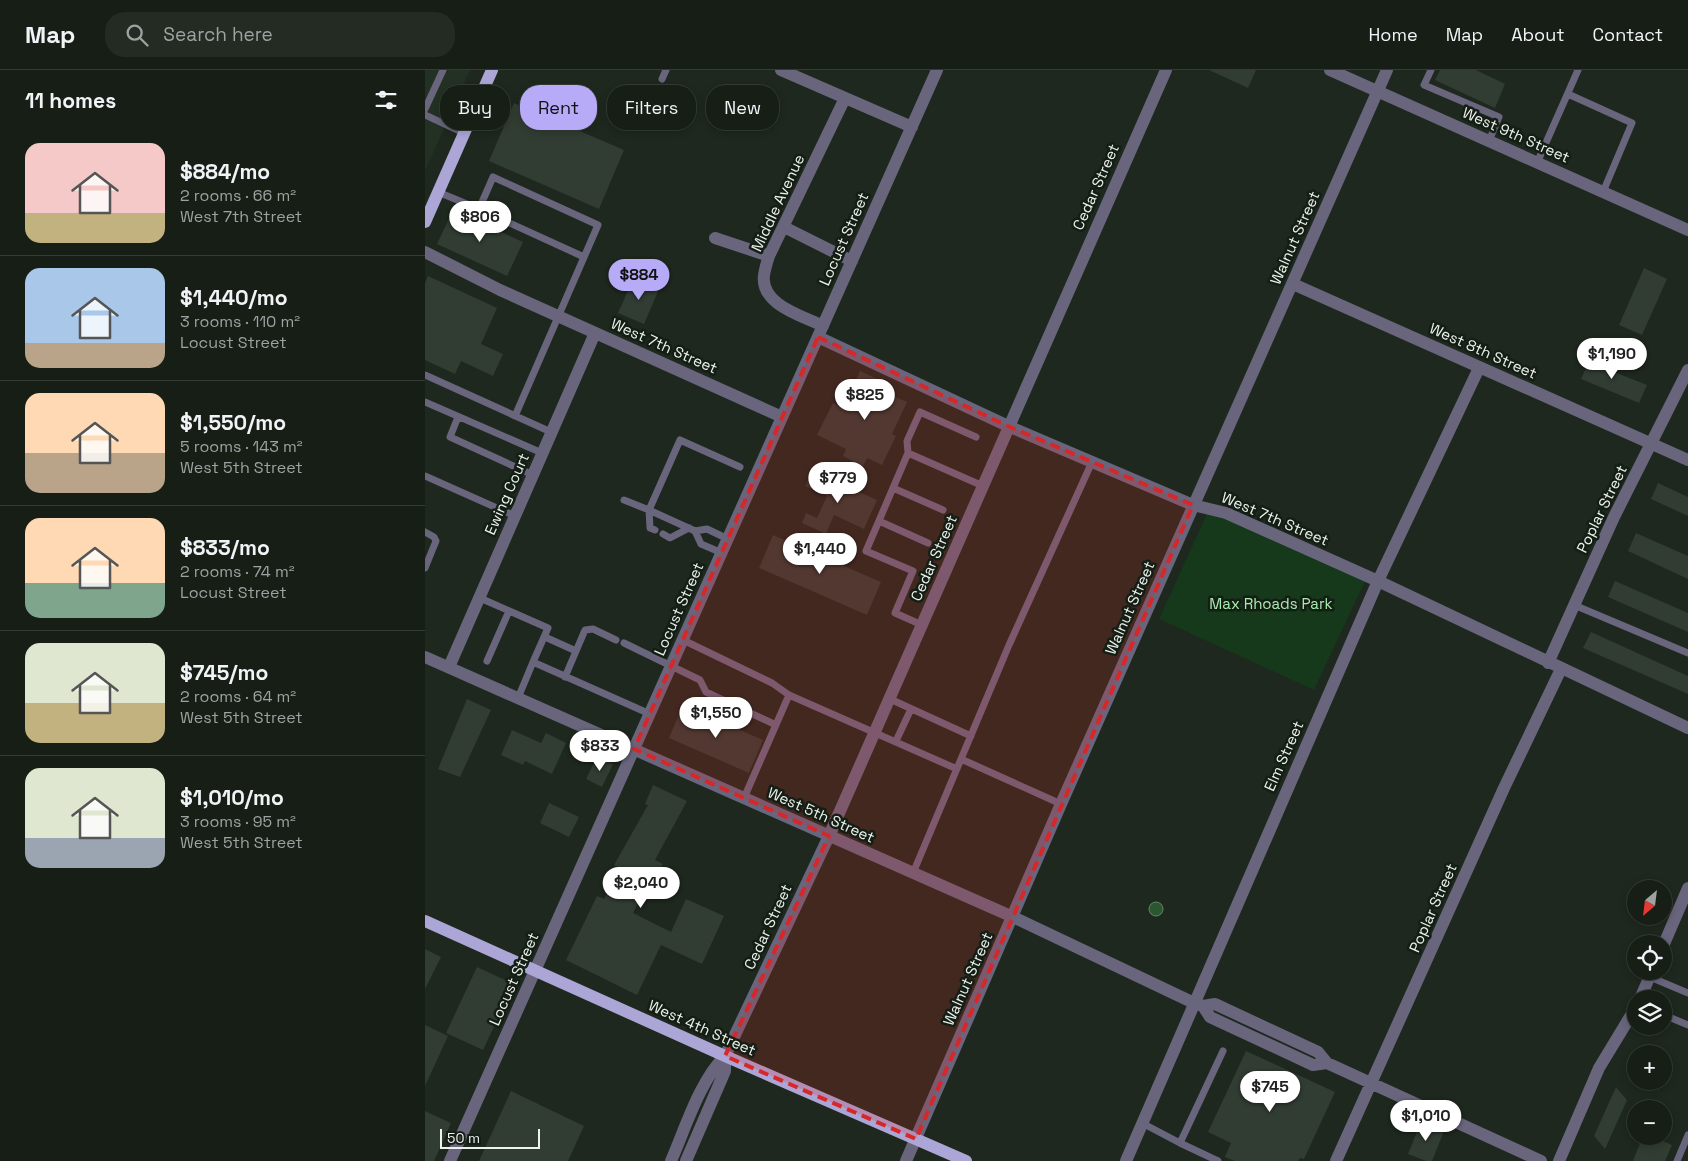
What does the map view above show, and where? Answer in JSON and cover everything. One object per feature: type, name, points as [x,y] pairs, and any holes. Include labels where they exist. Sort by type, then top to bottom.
[{"type":"main road","points":[[425,222],[492,70]]},
{"type":"main road","name":"West 4th Street","points":[[425,921],[725,1056],[966,1161]]},
{"type":"street","points":[[781,70],[912,127]]},
{"type":"street","name":"Locust Street","points":[[450,1161],[937,70]]},
{"type":"street","name":"Cedar Street","points":[[671,1161],[716,1064],[725,1056],[829,836],[1165,70]]},
{"type":"street","name":"West 9th Street","points":[[1330,70],[1688,230]]},
{"type":"street","name":"Walnut Street","points":[[906,1161],[1061,804],[1387,70]]},
{"type":"street","name":"Middle Avenue","points":[[821,331],[771,297],[764,276],[769,256],[845,98]]},
{"type":"street","points":[[784,227],[852,261]]},
{"type":"street","points":[[715,238],[769,256]]},
{"type":"street","name":"West 7th Street","points":[[425,252],[558,317],[783,417]]},
{"type":"street","name":"West 8th Street","points":[[1293,284],[1688,460]]},
{"type":"street","name":"West 7th Street","points":[[821,331],[1008,426],[1193,505],[1226,513],[1378,581],[1688,728]]},
{"type":"street","name":"Ewing Court","points":[[449,667],[595,333]]},
{"type":"street","name":"Elm Street","points":[[1126,1161],[1198,1004],[1378,581],[1479,368]]},
{"type":"street","name":"Poplar Street","points":[[1548,663],[1614,517],[1688,370]]},
{"type":"street","name":"West 5th Street","points":[[425,656],[1013,918],[1198,1004],[1210,1017],[1313,1065],[1327,1064],[1538,1160]]},
{"type":"street","name":"Poplar Street","points":[[1336,1161],[1500,797],[1561,669]]},
{"type":"street","points":[[1668,935],[1688,888]]},
{"type":"street","points":[[1559,1161],[1599,1068],[1627,1022]]},
{"type":"street","name":"Cedar Street","points":[[686,1161],[725,1071],[725,1056]]},
{"type":"lane","points":[[425,109],[443,70]]},
{"type":"lane","points":[[662,79],[666,70]]},
{"type":"lane","points":[[1431,70],[1425,85],[1499,117],[1489,141]]},
{"type":"lane","points":[[1537,163],[1578,70]]},
{"type":"lane","points":[[1568,94],[1632,123],[1603,192]]},
{"type":"lane","points":[[425,115],[464,133]]},
{"type":"lane","points":[[479,209],[493,177],[598,225],[515,416]]},
{"type":"lane","points":[[438,192],[584,257]]},
{"type":"lane","points":[[425,375],[551,432]]},
{"type":"lane","points":[[425,402],[543,453]]},
{"type":"lane","points":[[922,625],[895,613],[913,571],[866,551],[908,454],[907,440],[920,412],[976,437]]},
{"type":"lane","points":[[458,416],[450,437],[533,475]]},
{"type":"lane","points":[[655,530],[650,528],[649,510],[680,440],[740,467]]},
{"type":"lane","points":[[908,454],[983,486]]},
{"type":"lane","points":[[913,874],[1009,645],[1092,462]]},
{"type":"lane","points":[[425,476],[515,516]]},
{"type":"lane","points":[[893,488],[943,510]]},
{"type":"lane","points":[[624,500],[692,530],[701,544],[722,553]]},
{"type":"lane","points":[[879,521],[928,543]]},
{"type":"lane","points":[[663,534],[670,538],[692,530],[707,529],[728,539]]},
{"type":"lane","points":[[425,532],[434,537],[436,541],[425,568]]},
{"type":"lane","points":[[479,598],[548,628],[518,698]]},
{"type":"lane","points":[[1574,605],[1688,653]]},
{"type":"lane","points":[[487,661],[509,611]]},
{"type":"lane","points":[[565,677],[585,630],[593,629],[616,640]]},
{"type":"lane","points":[[545,637],[576,650]]},
{"type":"lane","points":[[683,640],[773,683],[789,695],[875,731],[957,769]]},
{"type":"lane","points":[[624,643],[700,680],[706,692],[775,724]]},
{"type":"lane","points":[[533,662],[650,714]]},
{"type":"lane","points":[[744,798],[789,695]]},
{"type":"lane","points":[[890,699],[971,736]]},
{"type":"lane","points":[[896,741],[911,709]]},
{"type":"lane","points":[[961,759],[1061,804]]},
{"type":"lane","points":[[1663,980],[1688,993]]},
{"type":"lane","points":[[1672,1018],[1688,1025]]},
{"type":"lane","points":[[1179,1143],[1223,1051]]},
{"type":"lane","points":[[1142,1123],[1218,1161]]},
{"type":"lane","points":[[1677,1161],[1688,1136]]},
{"type":"highlighted area","points":[[818,337],[1008,426],[1193,505],[916,1139],[725,1056],[829,836],[634,749]]},
{"type":"shaded area","points":[[425,70],[470,70],[463,85],[440,85],[440,130],[443,130],[425,171]]},
{"type":"shaded area","points":[[1153,902],[1159,902],[1163,909],[1159,916],[1153,916],[1149,912],[1149,906]]},
{"type":"green space","name":"Max Rhoads Park","points":[[1209,509],[1365,581],[1314,690],[1159,619]]},
{"type":"building","points":[[1209,70],[1256,70],[1248,88]]},
{"type":"building","points":[[1440,70],[1476,70],[1505,84],[1495,108],[1435,80]]},
{"type":"building","points":[[514,103],[520,106],[520,130],[577,130],[624,150],[599,209],[489,161],[502,130],[510,130],[510,112]]},
{"type":"building","points":[[453,210],[523,242],[507,276],[437,244]]},
{"type":"building","points":[[1644,268],[1667,279],[1642,335],[1619,325]]},
{"type":"building","points":[[428,276],[497,308],[481,344],[503,354],[493,376],[461,361],[455,374],[425,360],[425,283]]},
{"type":"building","points":[[634,277],[659,289],[644,324],[618,313]]},
{"type":"building","points":[[1592,354],[1612,362],[1609,370],[1647,385],[1639,403],[1581,379]]},
{"type":"building","points":[[860,371],[893,386],[889,394],[907,402],[892,434],[896,436],[882,465],[867,458],[863,466],[843,456],[846,449],[817,435],[833,403],[843,408]]},
{"type":"building","points":[[812,471],[877,500],[864,529],[834,515],[826,534],[802,523],[806,513],[817,518],[827,496],[805,486]]},
{"type":"building","points":[[1658,483],[1688,497],[1688,516],[1651,499]]},
{"type":"building","points":[[1636,533],[1688,556],[1688,579],[1628,551]]},
{"type":"building","points":[[773,535],[881,582],[867,615],[759,568]]},
{"type":"building","points":[[1615,581],[1688,613],[1688,632],[1608,597]]},
{"type":"building","points":[[1591,632],[1688,676],[1688,694],[1583,648]]},
{"type":"building","points":[[467,699],[491,710],[460,777],[438,769]]},
{"type":"building","points":[[683,705],[763,740],[749,773],[669,738]]},
{"type":"building","points":[[512,730],[541,743],[546,733],[566,743],[552,774],[525,761],[523,765],[501,755]]},
{"type":"building","points":[[597,757],[613,764],[602,787],[586,779]]},
{"type":"building","points":[[653,785],[687,801],[655,860],[663,864],[652,884],[649,883],[633,913],[671,932],[686,899],[724,916],[702,964],[661,945],[637,995],[566,960],[597,896],[604,899],[620,868],[614,865],[648,805],[645,804]]},
{"type":"building","points":[[549,803],[579,817],[569,837],[540,823]]},
{"type":"building","points":[[425,949],[441,957],[425,989]]},
{"type":"building","points":[[477,967],[514,984],[483,1050],[446,1033]]},
{"type":"building","points":[[425,1025],[448,1036],[425,1086]]},
{"type":"building","points":[[1246,1051],[1335,1092],[1304,1159],[1300,1158],[1298,1161],[1235,1161],[1225,1157],[1231,1143],[1208,1132]]},
{"type":"building","points":[[1616,1087],[1627,1100],[1605,1149],[1594,1136]]},
{"type":"building","points":[[511,1091],[584,1126],[568,1161],[479,1161]]},
{"type":"building","points":[[425,1111],[451,1123],[434,1161],[425,1161]]},
{"type":"building","points":[[1421,1122],[1444,1131],[1432,1161],[1426,1161],[1408,1154]]},
{"type":"building","points":[[1639,1145],[1672,1145],[1665,1161],[1633,1161]]}]
